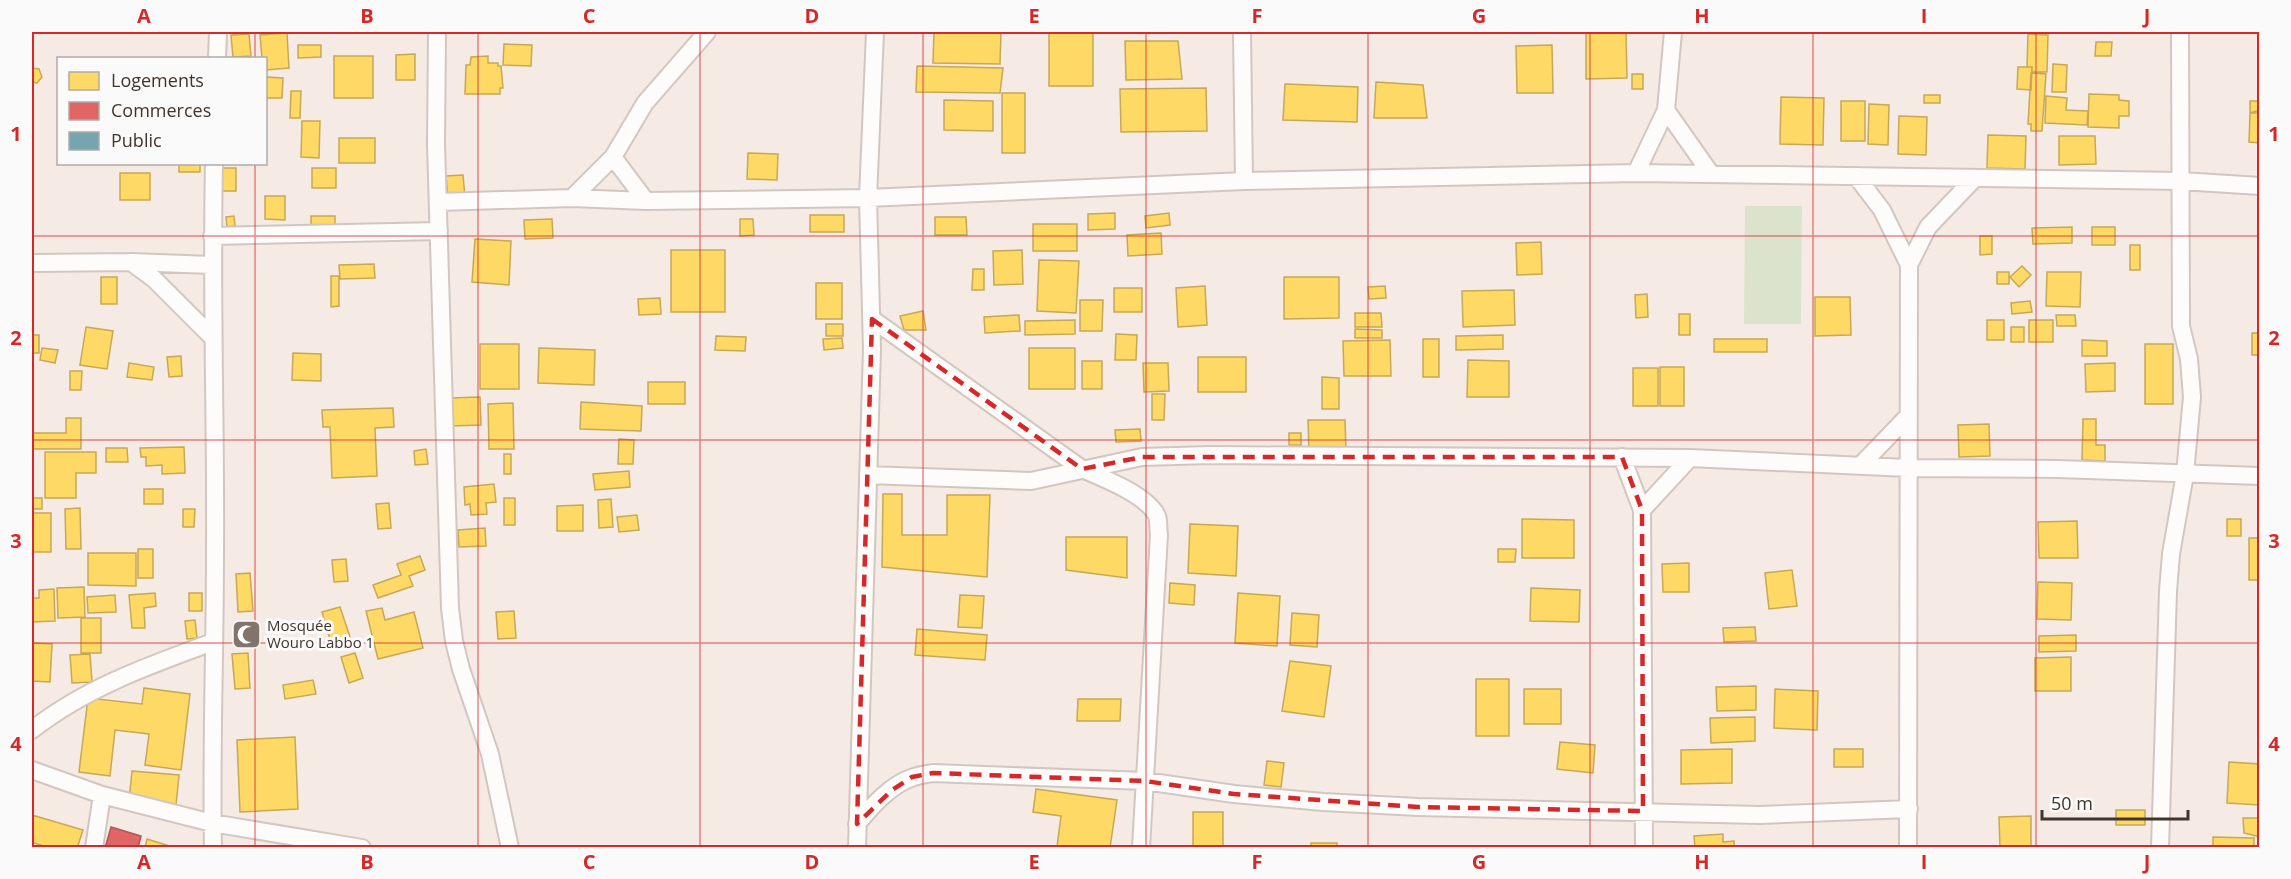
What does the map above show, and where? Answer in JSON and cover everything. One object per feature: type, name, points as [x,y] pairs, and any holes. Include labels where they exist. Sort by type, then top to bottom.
[{"type":"street","points":[[217,57],[218,32]]},
{"type":"street","points":[[437,32],[436,144],[450,609],[456,650],[490,754],[510,848]]},
{"type":"street","points":[[572,198],[613,157],[645,104],[707,32]]},
{"type":"street","points":[[857,848],[872,319],[868,198],[875,32]]},
{"type":"street","points":[[1242,32],[1244,180]]},
{"type":"street","points":[[1636,173],[1666,110],[1673,32]]},
{"type":"street","points":[[2160,848],[2168,591],[2171,554],[2185,474],[2192,397],[2189,358],[2181,326],[2180,32]]},
{"type":"street","points":[[1666,110],[1711,174]]},
{"type":"street","points":[[613,157],[646,201]]},
{"type":"street","points":[[213,848],[215,554],[212,236],[214,165]]},
{"type":"street","points":[[438,202],[572,198],[646,201],[789,197],[868,198],[1244,180],[1636,173],[2181,182],[2259,186]]},
{"type":"street","points":[[1856,176],[1882,210],[1909,265]]},
{"type":"street","points":[[1908,848],[1909,265],[1928,227],[1975,178]]},
{"type":"street","points":[[212,236],[439,231]]},
{"type":"street","points":[[32,263],[131,262],[212,265]]},
{"type":"street","points":[[131,262],[154,279],[212,337]]},
{"type":"street","points":[[872,319],[1082,470],[1119,485],[1142,500],[1156,516],[1159,535],[1141,848]]},
{"type":"street","points":[[1860,466],[1908,416]]},
{"type":"street","points":[[868,475],[1031,481],[1153,456],[1690,458],[1908,468],[2058,469],[2259,476]]},
{"type":"street","points":[[1622,457],[1642,510],[1644,848]]},
{"type":"street","points":[[1642,510],[1690,458]]},
{"type":"street","points":[[32,730],[101,686],[213,642]]},
{"type":"street","points":[[32,770],[102,795],[212,823],[362,848]]},
{"type":"street","points":[[857,824],[873,804],[892,790],[912,777],[933,773],[1145,781],[1234,794],[1418,807],[1759,815],[1909,809]]},
{"type":"street","points":[[93,848],[102,795]]},
{"type":"highlighted area","points":[[872,319],[1082,469],[1142,457],[1622,457],[1642,510],[1643,811],[1418,807],[1234,794],[1145,781],[933,773],[912,777],[892,790],[857,824]]},
{"type":"green space","points":[[1745,206],[1802,206],[1801,324],[1744,324]]},
{"type":"building: Logements","points":[[934,32],[1001,32],[1000,64],[933,63]]},
{"type":"building: Logements","points":[[1626,32],[1627,78],[1586,79],[1586,33]]},
{"type":"building: Logements","points":[[287,33],[289,68],[267,70],[267,57],[262,57],[260,35]]},
{"type":"building: Logements","points":[[1049,33],[1093,33],[1093,86],[1049,86]]},
{"type":"building: Logements","points":[[249,34],[251,56],[233,57],[231,35]]},
{"type":"building: Logements","points":[[2028,34],[2048,35],[2047,72],[2032,72],[2032,67],[2027,67]]},
{"type":"building: Logements","points":[[1125,41],[1178,41],[1182,79],[1126,80]]},
{"type":"building: Logements","points":[[2096,42],[2112,42],[2111,56],[2095,56]]},
{"type":"building: Logements","points":[[504,44],[532,45],[531,66],[503,65]]},
{"type":"building: Logements","points":[[298,45],[321,45],[321,57],[298,58]]},
{"type":"building: Logements","points":[[1552,45],[1553,93],[1517,93],[1516,46]]},
{"type":"building: Logements","points":[[415,54],[415,80],[396,80],[396,55]]},
{"type":"building: Logements","points":[[334,56],[373,56],[373,98],[334,98]]},
{"type":"building: Logements","points":[[488,56],[488,63],[498,63],[498,66],[501,66],[503,88],[500,88],[500,94],[465,94],[466,65],[470,65],[471,57]]},
{"type":"building: Logements","points":[[2053,64],[2067,65],[2066,92],[2052,92]]},
{"type":"building: Logements","points":[[917,66],[1003,68],[1000,93],[916,92]]},
{"type":"building: Logements","points":[[2018,67],[2032,67],[2031,90],[2017,89]]},
{"type":"building: Logements","points":[[32,68],[39,69],[42,77],[37,83],[32,82]]},
{"type":"building: Logements","points":[[2031,73],[2046,74],[2042,131],[2031,131],[2031,124],[2028,124]]},
{"type":"building: Logements","points":[[1632,74],[1643,74],[1643,89],[1632,89]]},
{"type":"building: Logements","points":[[267,77],[283,78],[282,98],[267,98]]},
{"type":"building: Logements","points":[[1376,82],[1423,85],[1427,118],[1374,118]]},
{"type":"building: Logements","points":[[1285,84],[1358,87],[1357,122],[1283,120]]},
{"type":"building: Logements","points":[[1206,88],[1207,131],[1121,132],[1120,89]]},
{"type":"building: Logements","points":[[291,91],[301,91],[300,118],[290,118]]},
{"type":"building: Logements","points":[[1002,93],[1025,93],[1025,153],[1002,153]]},
{"type":"building: Logements","points":[[2089,94],[2119,95],[2119,100],[2129,101],[2129,116],[2119,116],[2119,128],[2088,127]]},
{"type":"building: Logements","points":[[1924,95],[1940,95],[1940,103],[1924,103]]},
{"type":"building: Logements","points":[[2046,96],[2067,98],[2066,110],[2088,111],[2087,125],[2045,123]]},
{"type":"building: Logements","points":[[1781,97],[1824,98],[1823,145],[1780,144]]},
{"type":"building: Logements","points":[[944,100],[993,101],[993,131],[944,130]]},
{"type":"building: Logements","points":[[1841,101],[1865,101],[1865,141],[1841,141]]},
{"type":"building: Logements","points":[[2250,101],[2260,101],[2260,110],[2250,113]]},
{"type":"building: Logements","points":[[1869,104],[1889,105],[1888,145],[1868,144]]},
{"type":"building: Logements","points":[[2250,113],[2260,113],[2260,143],[2249,142]]},
{"type":"building: Logements","points":[[1899,116],[1927,117],[1926,155],[1898,154]]},
{"type":"building: Logements","points":[[302,121],[320,121],[319,158],[301,157]]},
{"type":"building: Logements","points":[[1988,135],[2026,136],[2025,169],[1987,168]]},
{"type":"building: Logements","points":[[2059,136],[2095,136],[2096,164],[2059,165]]},
{"type":"building: Logements","points":[[339,138],[375,138],[375,163],[339,163]]},
{"type":"building: Logements","points":[[748,153],[778,154],[777,180],[747,179]]},
{"type":"building: Logements","points":[[179,165],[200,165],[200,172],[179,172]]},
{"type":"building: Logements","points":[[222,168],[236,168],[236,191],[222,191]]},
{"type":"building: Logements","points":[[312,168],[336,168],[336,188],[312,188]]},
{"type":"building: Logements","points":[[120,173],[150,173],[150,200],[120,200]]},
{"type":"building: Logements","points":[[463,175],[465,197],[448,198],[446,176]]},
{"type":"building: Logements","points":[[265,196],[285,196],[285,220],[265,219]]},
{"type":"building: Logements","points":[[1115,213],[1115,229],[1088,230],[1088,214]]},
{"type":"building: Logements","points":[[1169,213],[1170,225],[1146,228],[1145,216]]},
{"type":"building: Logements","points":[[810,215],[844,215],[844,232],[810,232]]},
{"type":"building: Logements","points":[[234,216],[235,226],[227,227],[226,217]]},
{"type":"building: Logements","points":[[311,216],[335,216],[335,233],[311,233]]},
{"type":"building: Logements","points":[[935,217],[966,217],[967,235],[935,235]]},
{"type":"building: Logements","points":[[552,219],[553,238],[525,239],[524,220]]},
{"type":"building: Logements","points":[[740,219],[753,219],[754,235],[740,236]]},
{"type":"building: Logements","points":[[1033,224],[1077,224],[1077,251],[1033,251]]},
{"type":"building: Logements","points":[[2072,227],[2072,243],[2033,244],[2032,228]]},
{"type":"building: Logements","points":[[2092,227],[2115,227],[2115,245],[2092,245]]},
{"type":"building: Logements","points":[[1161,233],[1162,254],[1128,256],[1127,235]]},
{"type":"building: Logements","points":[[1980,236],[1992,236],[1992,254],[1980,255]]},
{"type":"building: Logements","points":[[475,239],[511,241],[509,285],[472,282]]},
{"type":"building: Logements","points":[[1541,242],[1542,274],[1517,275],[1516,243]]},
{"type":"building: Logements","points":[[2130,245],[2140,245],[2140,270],[2130,270]]},
{"type":"building: Logements","points":[[671,250],[725,250],[725,312],[671,312]]},
{"type":"building: Logements","points":[[1022,250],[1023,284],[994,285],[993,251]]},
{"type":"building: Logements","points":[[1039,260],[1079,261],[1076,313],[1037,311]]},
{"type":"building: Logements","points":[[374,264],[375,278],[340,279],[339,265]]},
{"type":"building: Logements","points":[[2022,266],[2031,275],[2019,287],[2010,277]]},
{"type":"building: Logements","points":[[973,269],[984,269],[984,290],[972,290]]},
{"type":"building: Logements","points":[[1997,272],[2009,272],[2009,284],[1997,284]]},
{"type":"building: Logements","points":[[2047,272],[2081,272],[2080,307],[2046,306]]},
{"type":"building: Logements","points":[[331,276],[339,276],[339,306],[331,307]]},
{"type":"building: Logements","points":[[101,277],[117,277],[117,304],[101,304]]},
{"type":"building: Logements","points":[[1284,277],[1339,277],[1339,318],[1284,319]]},
{"type":"building: Logements","points":[[816,283],[842,283],[842,319],[816,319]]},
{"type":"building: Logements","points":[[1205,286],[1207,325],[1178,327],[1176,288]]},
{"type":"building: Logements","points":[[1385,286],[1386,298],[1369,299],[1368,287]]},
{"type":"building: Logements","points":[[1114,288],[1142,288],[1142,312],[1114,312]]},
{"type":"building: Logements","points":[[1514,290],[1515,325],[1463,327],[1462,291]]},
{"type":"building: Logements","points":[[1647,294],[1648,317],[1636,318],[1635,295]]},
{"type":"building: Logements","points":[[1815,297],[1850,297],[1851,335],[1815,336]]},
{"type":"building: Logements","points":[[660,298],[661,314],[639,315],[638,299]]},
{"type":"building: Logements","points":[[1080,300],[1103,300],[1102,331],[1080,331]]},
{"type":"building: Logements","points":[[2030,301],[2032,312],[2012,314],[2011,303]]},
{"type":"building: Logements","points":[[923,311],[926,330],[904,330],[900,316]]},
{"type":"building: Logements","points":[[1355,313],[1381,313],[1382,327],[1355,327]]},
{"type":"building: Logements","points":[[1679,314],[1690,314],[1690,335],[1679,335]]},
{"type":"building: Logements","points":[[1019,315],[1020,331],[985,333],[984,317]]},
{"type":"building: Logements","points":[[2056,315],[2075,315],[2076,326],[2057,326]]},
{"type":"building: Logements","points":[[1075,320],[1075,334],[1025,335],[1025,321]]},
{"type":"building: Logements","points":[[1987,320],[2004,320],[2004,340],[1987,340]]},
{"type":"building: Logements","points":[[2029,320],[2053,320],[2053,342],[2029,342]]},
{"type":"building: Logements","points":[[826,324],[843,324],[843,336],[826,336]]},
{"type":"building: Logements","points":[[86,327],[113,331],[107,369],[80,365]]},
{"type":"building: Logements","points":[[2011,327],[2024,327],[2024,342],[2011,342]]},
{"type":"building: Logements","points":[[1355,329],[1382,330],[1382,338],[1355,338]]},
{"type":"building: Logements","points":[[2252,333],[2260,333],[2260,355],[2252,355]]},
{"type":"building: Logements","points":[[1116,334],[1137,335],[1136,360],[1115,360]]},
{"type":"building: Logements","points":[[32,335],[39,335],[39,353],[32,353]]},
{"type":"building: Logements","points":[[1503,335],[1503,349],[1456,350],[1456,336]]},
{"type":"building: Logements","points":[[716,336],[746,337],[745,351],[715,350]]},
{"type":"building: Logements","points":[[842,338],[843,348],[824,350],[823,339]]},
{"type":"building: Logements","points":[[1423,339],[1439,339],[1439,377],[1423,377]]},
{"type":"building: Logements","points":[[1714,339],[1767,339],[1767,352],[1714,352]]},
{"type":"building: Logements","points":[[1390,340],[1391,376],[1344,376],[1343,341]]},
{"type":"building: Logements","points":[[2082,340],[2107,341],[2107,356],[2082,356]]},
{"type":"building: Logements","points":[[480,344],[519,344],[519,389],[480,389]]},
{"type":"building: Logements","points":[[2145,344],[2173,344],[2173,404],[2145,404]]},
{"type":"building: Logements","points":[[42,348],[58,350],[55,363],[40,360]]},
{"type":"building: Logements","points":[[539,348],[595,350],[594,385],[538,383]]},
{"type":"building: Logements","points":[[1029,348],[1075,348],[1075,389],[1029,389]]},
{"type":"building: Logements","points":[[293,353],[321,354],[321,381],[292,380]]},
{"type":"building: Logements","points":[[181,356],[182,376],[169,377],[167,357]]},
{"type":"building: Logements","points":[[1198,357],[1246,357],[1246,392],[1198,392]]},
{"type":"building: Logements","points":[[1468,360],[1509,361],[1509,397],[1467,397]]},
{"type":"building: Logements","points":[[1082,361],[1102,361],[1102,389],[1082,389]]},
{"type":"building: Logements","points":[[129,363],[154,367],[152,380],[127,377]]},
{"type":"building: Logements","points":[[1143,363],[1168,363],[1169,391],[1144,392]]},
{"type":"building: Logements","points":[[2115,363],[2115,391],[2086,392],[2085,364]]},
{"type":"building: Logements","points":[[1660,367],[1684,367],[1684,406],[1660,406]]},
{"type":"building: Logements","points":[[1633,368],[1658,368],[1658,406],[1633,406]]},
{"type":"building: Logements","points":[[70,371],[82,371],[81,390],[70,390]]},
{"type":"building: Logements","points":[[1322,377],[1339,378],[1339,409],[1322,409]]},
{"type":"building: Logements","points":[[648,382],[685,382],[685,404],[648,404]]},
{"type":"building: Logements","points":[[1152,394],[1165,394],[1164,420],[1152,420]]},
{"type":"building: Logements","points":[[480,397],[481,425],[451,426],[450,398]]},
{"type":"building: Logements","points":[[581,402],[642,406],[641,431],[580,429]]},
{"type":"building: Logements","points":[[513,403],[514,449],[489,449],[488,404]]},
{"type":"building: Logements","points":[[393,408],[394,427],[375,428],[377,476],[332,478],[330,427],[323,427],[322,410]]},
{"type":"building: Logements","points":[[66,418],[81,418],[81,449],[32,449],[32,433],[66,433]]},
{"type":"building: Logements","points":[[2083,419],[2096,419],[2096,445],[2105,445],[2105,461],[2082,460]]},
{"type":"building: Logements","points":[[1308,420],[1345,420],[1346,451],[1309,451]]},
{"type":"building: Logements","points":[[1989,424],[1990,456],[1959,457],[1958,425]]},
{"type":"building: Logements","points":[[1140,429],[1141,441],[1116,442],[1115,430]]},
{"type":"building: Logements","points":[[1289,433],[1301,433],[1301,445],[1289,445]]},
{"type":"building: Logements","points":[[619,439],[634,440],[633,464],[618,464]]},
{"type":"building: Logements","points":[[184,447],[185,473],[162,474],[162,465],[146,466],[146,457],[141,457],[140,448]]},
{"type":"building: Logements","points":[[106,448],[127,448],[128,462],[106,462]]},
{"type":"building: Logements","points":[[426,449],[428,464],[415,465],[414,451]]},
{"type":"building: Logements","points":[[45,452],[96,452],[96,473],[76,473],[76,498],[45,498]]},
{"type":"building: Logements","points":[[504,454],[511,454],[511,474],[504,474]]},
{"type":"building: Logements","points":[[629,471],[630,487],[595,490],[593,474]]},
{"type":"building: Logements","points":[[494,484],[496,502],[486,503],[487,514],[471,515],[470,504],[465,505],[464,487]]},
{"type":"building: Logements","points":[[144,489],[163,489],[163,504],[144,504]]},
{"type":"building: Logements","points":[[883,494],[902,494],[902,535],[947,535],[947,495],[990,495],[987,577],[882,567]]},
{"type":"building: Logements","points":[[32,498],[42,498],[42,509],[32,509]]},
{"type":"building: Logements","points":[[504,498],[515,498],[515,525],[504,525]]},
{"type":"building: Logements","points":[[611,499],[613,527],[599,528],[598,500]]},
{"type":"building: Logements","points":[[389,503],[391,528],[378,529],[376,504]]},
{"type":"building: Logements","points":[[583,505],[583,531],[557,531],[557,506]]},
{"type":"building: Logements","points":[[80,508],[81,549],[66,549],[65,509]]},
{"type":"building: Logements","points":[[183,509],[195,509],[194,527],[183,527]]},
{"type":"building: Logements","points":[[32,513],[51,513],[51,552],[32,552]]},
{"type":"building: Logements","points":[[637,515],[639,530],[619,532],[617,517]]},
{"type":"building: Logements","points":[[1522,519],[1574,520],[1574,558],[1522,558]]},
{"type":"building: Logements","points":[[2227,519],[2241,519],[2241,536],[2227,536]]},
{"type":"building: Logements","points":[[2077,521],[2078,558],[2039,558],[2038,522]]},
{"type":"building: Logements","points":[[1190,524],[1238,526],[1236,576],[1188,573]]},
{"type":"building: Logements","points":[[485,528],[486,546],[459,547],[458,530]]},
{"type":"building: Logements","points":[[1066,537],[1127,537],[1127,578],[1066,570]]},
{"type":"building: Logements","points":[[2249,538],[2260,538],[2260,580],[2249,580]]},
{"type":"building: Logements","points":[[138,549],[153,549],[153,578],[138,578]]},
{"type":"building: Logements","points":[[1498,549],[1516,549],[1515,562],[1498,562]]},
{"type":"building: Logements","points":[[88,553],[136,553],[136,586],[88,585]]},
{"type":"building: Logements","points":[[420,556],[425,570],[409,576],[413,586],[378,598],[373,585],[401,575],[397,564]]},
{"type":"building: Logements","points":[[346,559],[348,581],[334,582],[332,560]]},
{"type":"building: Logements","points":[[1689,563],[1689,592],[1663,592],[1662,564]]},
{"type":"building: Logements","points":[[1792,570],[1797,606],[1769,609],[1765,573]]},
{"type":"building: Logements","points":[[250,573],[253,611],[238,612],[236,574]]},
{"type":"building: Logements","points":[[2038,582],[2072,583],[2071,620],[2037,619]]},
{"type":"building: Logements","points":[[1170,583],[1195,585],[1194,605],[1169,603]]},
{"type":"building: Logements","points":[[84,587],[85,617],[58,618],[57,588]]},
{"type":"building: Logements","points":[[1531,588],[1580,590],[1579,622],[1530,621]]},
{"type":"building: Logements","points":[[54,589],[55,621],[32,622],[32,598],[39,598],[39,590]]},
{"type":"building: Logements","points":[[155,593],[156,606],[144,608],[145,628],[132,628],[129,595]]},
{"type":"building: Logements","points":[[189,593],[202,593],[202,611],[189,611]]},
{"type":"building: Logements","points":[[1238,593],[1280,596],[1277,646],[1235,643]]},
{"type":"building: Logements","points":[[115,595],[116,612],[88,613],[87,597]]},
{"type":"building: Logements","points":[[960,595],[984,596],[982,628],[958,627]]},
{"type":"building: Logements","points":[[340,607],[351,640],[332,646],[322,612]]},
{"type":"building: Logements","points":[[382,608],[385,620],[414,612],[423,648],[378,659],[366,611]]},
{"type":"building: Logements","points":[[514,611],[516,638],[498,639],[496,612]]},
{"type":"building: Logements","points":[[1292,613],[1319,615],[1317,647],[1290,645]]},
{"type":"building: Logements","points":[[81,618],[101,618],[101,653],[81,653]]},
{"type":"building: Logements","points":[[195,620],[197,638],[187,639],[185,621]]},
{"type":"building: Logements","points":[[1755,627],[1756,641],[1724,642],[1723,628]]},
{"type":"building: Logements","points":[[917,629],[987,635],[985,660],[915,655]]},
{"type":"building: Logements","points":[[2076,635],[2076,651],[2039,652],[2039,636]]},
{"type":"building: Logements","points":[[32,643],[52,644],[50,682],[32,681]]},
{"type":"building: Logements","points":[[248,653],[250,688],[235,689],[232,654]]},
{"type":"building: Logements","points":[[355,653],[363,678],[349,683],[341,657]]},
{"type":"building: Logements","points":[[90,654],[92,682],[72,683],[70,655]]},
{"type":"building: Logements","points":[[2071,657],[2071,691],[2035,691],[2035,658]]},
{"type":"building: Logements","points":[[1290,661],[1331,666],[1324,717],[1282,711]]},
{"type":"building: Logements","points":[[1476,679],[1509,679],[1509,736],[1476,736]]},
{"type":"building: Logements","points":[[313,680],[316,694],[285,699],[283,685]]},
{"type":"building: Logements","points":[[1756,686],[1756,710],[1717,711],[1716,687]]},
{"type":"building: Logements","points":[[144,688],[190,694],[181,770],[145,765],[149,734],[115,730],[110,776],[79,772],[88,698],[142,704]]},
{"type":"building: Logements","points":[[1524,689],[1561,689],[1561,724],[1524,724]]},
{"type":"building: Logements","points":[[1775,689],[1818,691],[1817,730],[1774,728]]},
{"type":"building: Logements","points":[[1078,699],[1121,699],[1120,721],[1077,721]]},
{"type":"building: Logements","points":[[1755,717],[1755,741],[1711,743],[1710,718]]},
{"type":"building: Logements","points":[[295,737],[298,809],[240,812],[237,740]]},
{"type":"building: Logements","points":[[1560,742],[1595,745],[1593,773],[1557,769]]},
{"type":"building: Logements","points":[[1732,749],[1732,783],[1681,784],[1681,750]]},
{"type":"building: Logements","points":[[1834,749],[1863,749],[1863,767],[1834,767]]},
{"type":"building: Logements","points":[[1267,761],[1284,763],[1281,787],[1264,785]]},
{"type":"building: Logements","points":[[2229,762],[2260,764],[2260,805],[2227,803]]},
{"type":"building: Logements","points":[[132,771],[179,775],[176,805],[129,801]]},
{"type":"building: Logements","points":[[1036,789],[1117,800],[1110,848],[1057,847],[1061,816],[1033,812]]},
{"type":"building: Logements","points":[[2116,810],[2145,810],[2145,825],[2116,825]]},
{"type":"building: Logements","points":[[1193,812],[1223,812],[1223,848],[1193,848]]},
{"type":"building: Logements","points":[[32,815],[83,830],[77,848],[50,848],[34,843],[32,848]]},
{"type":"building: Logements","points":[[2031,816],[2031,848],[2000,848],[1999,817]]},
{"type":"building: Logements","points":[[2243,818],[2260,818],[2260,837],[2244,833]]},
{"type":"building: Logements","points":[[1723,834],[1723,842],[1734,841],[1734,848],[1695,848],[1694,836]]},
{"type":"building: Logements","points":[[2213,837],[2254,838],[2254,848],[2213,848]]},
{"type":"building: Logements","points":[[147,839],[176,848],[145,848]]},
{"type":"building: Logements","points":[[1311,843],[1337,843],[1337,848],[1311,848]]},
{"type":"building: Commerces","points":[[111,827],[141,836],[138,848],[105,848]]},
{"type":"building: Public","points":[[253,626],[255,641],[236,644],[234,629]]},
{"type":"place","name":"Mosquée Wouro Labbo 1","points":[[246,635]]}]
